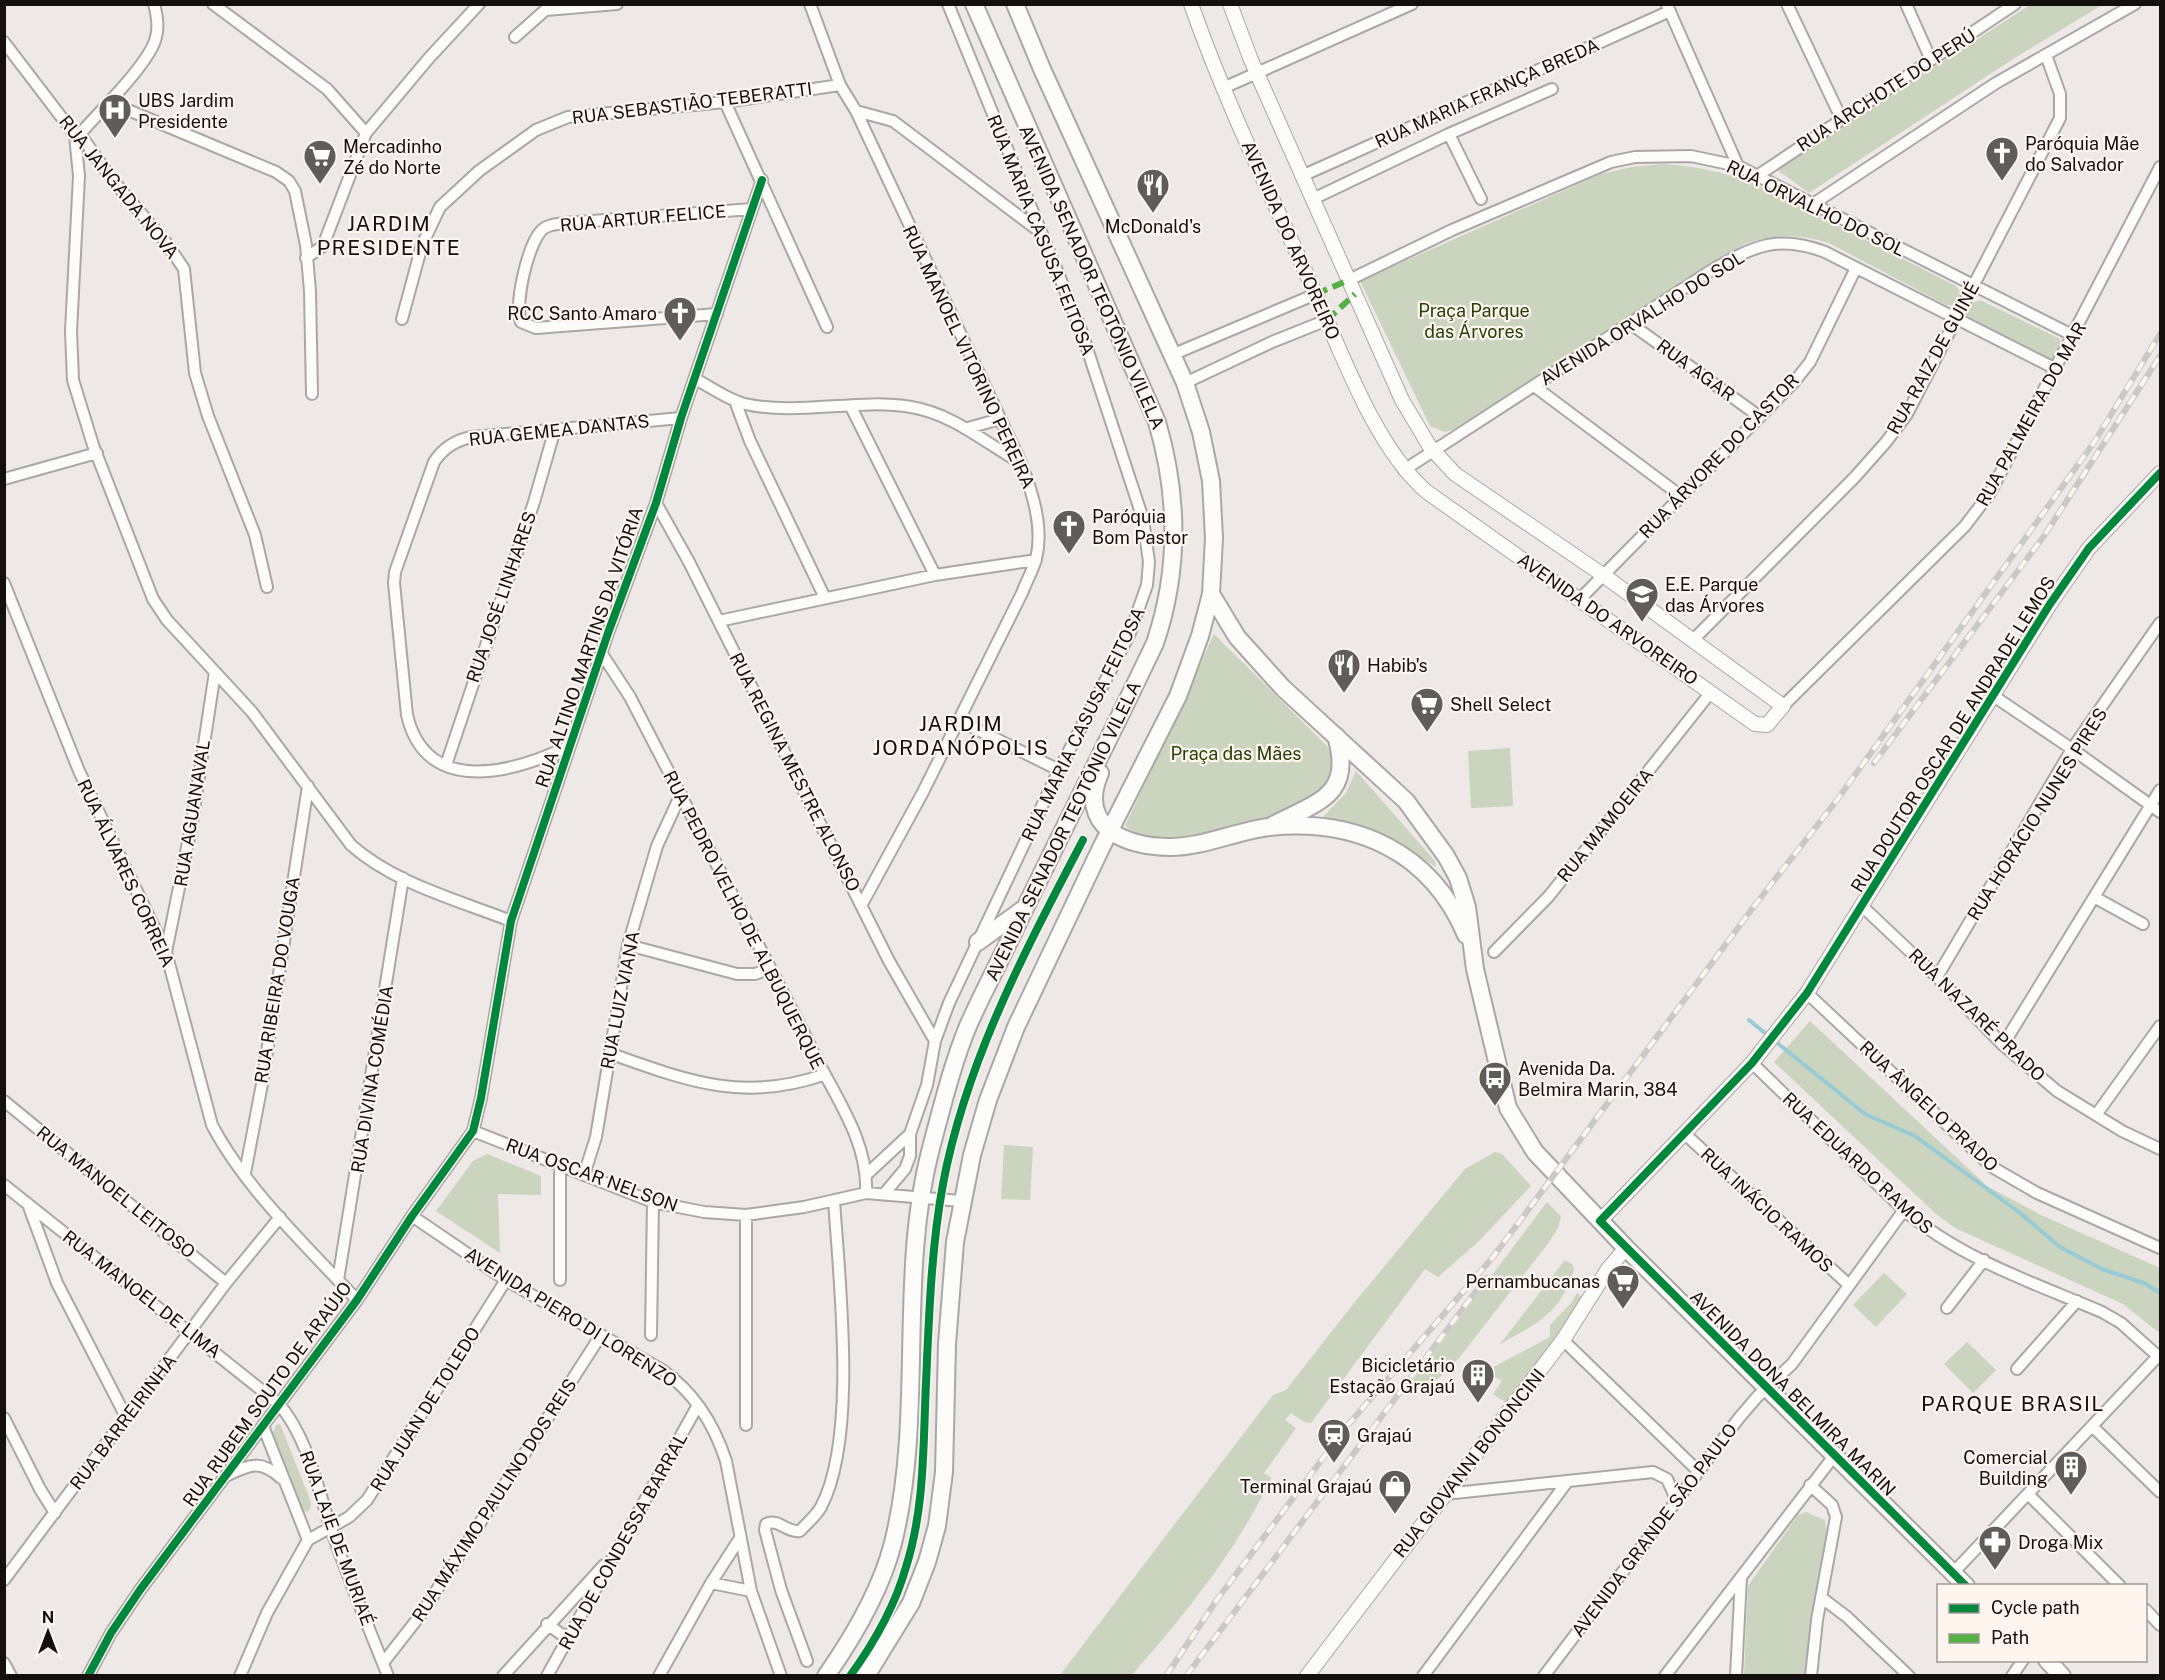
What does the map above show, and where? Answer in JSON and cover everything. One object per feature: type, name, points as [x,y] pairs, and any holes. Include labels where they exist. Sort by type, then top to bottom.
[{"type":"main road","name":"AVENIDA SENADOR TEOTÔNIO VILELA","points":[[826,1676],[857,1627],[878,1584],[892,1546],[901,1506],[906,1456],[914,1265],[921,1199],[930,1151],[951,1072],[972,1018],[1155,644],[1168,597],[1175,530],[1168,467],[1157,422],[974,4]]},
{"type":"main road","points":[[866,1676],[911,1603],[927,1562],[937,1526],[944,1472],[951,1281],[961,1201],[972,1155],[1000,1064],[1109,830],[1182,687],[1200,636],[1211,594],[1214,538],[1212,481],[1201,432],[1185,383],[1174,354],[1042,69],[1015,4]]},
{"type":"main road","name":"AVENIDA DONA BELMIRA MARIN","points":[[1211,594],[1237,637],[1283,688],[1406,801],[1446,856],[1465,898],[1471,924],[1472,950],[1500,1078],[1511,1112],[1535,1152],[1626,1248],[1964,1584]]},
{"type":"main road","points":[[1109,830],[1095,813],[1092,796],[1099,775],[1119,734],[1124,708]]},
{"type":"main road","points":[[1269,827],[1320,800],[1336,785],[1342,768],[1336,736]]},
{"type":"main road","name":"AVENIDA DONA BELMIRA MARIN","points":[[1109,830],[1149,845],[1172,847],[1269,827],[1339,830],[1369,839],[1408,858],[1431,877],[1450,901],[1472,950]]},
{"type":"main road","points":[[978,942],[1025,908]]},
{"type":"main road","points":[[2049,1662],[2062,1676]]},
{"type":"street","points":[[154,4],[157,17],[156,39],[109,102],[77,134],[80,176],[71,359],[73,380],[97,453],[153,599],[167,620],[252,712],[351,845],[363,856],[403,879],[511,921]]},
{"type":"street","points":[[213,4],[327,89],[366,133]]},
{"type":"street","points":[[306,258],[323,246],[326,241],[366,133],[429,58],[479,4]]},
{"type":"street","points":[[515,38],[549,7],[617,4]]},
{"type":"street","name":"RUA MANOEL VITORINO PEREIRA","points":[[810,4],[840,85],[856,111],[1021,463],[1036,513],[1036,560],[1022,593],[883,869],[862,903]]},
{"type":"street","name":"RUA MARIA CASUSA FEITOSA","points":[[884,1194],[893,1187],[905,1169],[910,1156],[910,1134],[927,1085],[935,1041],[949,1003],[1059,770],[1138,614],[1147,585],[1149,562],[1143,519],[1071,303],[1039,231],[948,4]]},
{"type":"street","name":"AVENIDA DO ARVOREIRO","points":[[1191,4],[1223,88],[1327,321],[1378,429],[1404,470],[1427,492],[1755,724]]},
{"type":"street","name":"AVENIDA DO ARVOREIRO","points":[[1230,4],[1257,72],[1315,198],[1402,400],[1434,452],[1455,474],[1603,575],[1783,706]]},
{"type":"street","points":[[1223,88],[1412,4]]},
{"type":"street","points":[[1786,4],[1841,118]]},
{"type":"street","points":[[1906,4],[1930,60]]},
{"type":"street","name":"RUA ARCHOTE DO PERÚ","points":[[1757,176],[2015,4]]},
{"type":"street","points":[[1813,204],[1996,83],[2135,4]]},
{"type":"street","points":[[1668,8],[1738,166]]},
{"type":"street","name":"RUA MARIA FRANÇA BREDA","points":[[1304,175],[1668,8]]},
{"type":"street","name":"RUA JANGADA NOVA","points":[[4,42],[111,178],[168,245],[184,269],[189,295],[195,373],[255,536],[267,587]]},
{"type":"street","name":"RUA RAIZ DE GUINÉ","points":[[1692,641],[1781,553],[1886,442],[1907,414],[2060,118],[2060,94],[2046,55]]},
{"type":"street","name":"RUA SEBASTIÃO TEBERATTI","points":[[402,319],[422,245],[440,207],[472,177],[537,130],[568,117],[725,102],[840,85]]},
{"type":"street","points":[[1315,198],[1449,134],[1552,89]]},
{"type":"street","points":[[109,102],[283,177],[296,191],[310,291],[312,394]]},
{"type":"street","points":[[725,102],[827,327]]},
{"type":"street","points":[[856,111],[893,121],[1039,231]]},
{"type":"street","points":[[1449,134],[1481,199]]},
{"type":"street","name":"RUA ORVALHO DO SOL","points":[[1349,280],[1462,225],[1611,162],[1635,157],[1691,156],[1738,166],[2074,336]]},
{"type":"street","name":"RUA PALMEIRA DO MAR","points":[[1755,724],[1767,725],[1783,706],[1979,509],[1990,493],[2074,336],[2160,167]]},
{"type":"street","name":"RUA ALTINO MARTINS DA VITÓRIA","points":[[473,1131],[482,1098],[511,921],[569,746],[656,502],[681,418],[762,180]]},
{"type":"street","name":"RUA ARTUR FELICE","points":[[717,314],[536,328],[521,322],[518,308],[523,278],[538,235],[548,227],[565,223],[752,209]]},
{"type":"street","name":"AVENIDA ORVALHO DO SOL","points":[[1434,452],[1735,257],[1756,247],[1775,242],[1809,245],[2056,369]]},
{"type":"street","name":"RUA ÁRVORE DO CASTOR","points":[[1580,600],[1681,495],[1779,399],[1810,362],[1856,268]]},
{"type":"street","points":[[1174,354],[1316,294]]},
{"type":"street","points":[[1185,383],[1272,342],[1327,321]]},
{"type":"street","name":"RUA AGAR","points":[[1631,324],[1760,417]]},
{"type":"street","points":[[695,380],[735,401],[757,406],[909,407],[949,418],[1021,463]]},
{"type":"street","points":[[1534,386],[1681,495]]},
{"type":"street","points":[[735,401],[750,441],[825,598]]},
{"type":"street","points":[[852,407],[935,575]]},
{"type":"street","name":"RUA GEMEA DANTAS","points":[[569,746],[543,759],[482,773],[446,765],[422,751],[409,726],[397,629],[395,572],[429,474],[443,450],[472,437],[681,418]]},
{"type":"street","points":[[968,428],[1000,419]]},
{"type":"street","name":"RUA JOSÉ LINHARES","points":[[446,765],[530,513],[555,429]]},
{"type":"street","points":[[1404,470],[1434,452]]},
{"type":"street","points":[[4,479],[97,453]]},
{"type":"street","name":"RUA DOUTOR OSCAR DE ANDRADE LEMOS","points":[[1600,1221],[1752,1063],[1807,993],[1863,907],[1992,695],[2090,548],[2160,473]]},
{"type":"street","name":"RUA REGINA MESTRE ALONSO","points":[[656,502],[719,621],[889,961],[935,1041]]},
{"type":"street","points":[[719,621],[935,575],[1036,560]]},
{"type":"street","name":"RUA ÁLVARES CORREIA","points":[[5,584],[79,771],[165,952],[212,1125],[220,1141],[280,1217],[357,1300]]},
{"type":"street","name":"RUA HORÁCIO NUNES PIRES","points":[[1937,977],[2072,749],[2160,623]]},
{"type":"street","name":"RUA PEDRO VELHO DE ALBUQUERQUE","points":[[602,654],[630,697],[807,1039],[823,1075],[854,1129],[867,1174],[866,1193]]},
{"type":"street","name":"RUA AGUANAVAL","points":[[165,952],[192,823],[215,672]]},
{"type":"street","name":"RUA MAMOEIRA","points":[[1494,952],[1549,896],[1711,692]]},
{"type":"street","points":[[1992,695],[2160,812]]},
{"type":"street","points":[[958,720],[1059,770]]},
{"type":"street","name":"RUA RIBEIRA DO VOUGA","points":[[245,1173],[262,1084],[308,786]]},
{"type":"street","points":[[2003,1045],[2160,790]]},
{"type":"street","name":"RUA LUIZ VIANA","points":[[584,1175],[596,1137],[628,945],[657,846],[681,795]]},
{"type":"street","name":"RUA DIVINA COMÉDIA","points":[[338,1280],[403,879]]},
{"type":"street","points":[[2094,897],[2143,924]]},
{"type":"street","name":"RUA NAZARÉ PRADO","points":[[1863,907],[1937,977],[2003,1045],[2056,1091],[2160,1149]]},
{"type":"street","points":[[628,945],[737,974],[755,974],[769,969]]},
{"type":"street","name":"RUA ÂNGELO PRADO","points":[[1807,993],[1992,1167],[2037,1193],[2160,1248]]},
{"type":"street","points":[[2096,1115],[2160,1026]]},
{"type":"street","points":[[609,1053],[692,1082],[724,1087],[782,1086],[823,1075]]},
{"type":"street","name":"RUA EDUARDO RAMOS","points":[[1752,1063],[1904,1210],[1948,1243],[2121,1323],[2160,1356]]},
{"type":"street","name":"RUA MANOEL LEITOSO","points":[[4,1101],[226,1283]]},
{"type":"street","name":"RUA OSCAR NELSON","points":[[473,1131],[653,1202],[704,1212],[746,1215],[866,1193],[961,1201]]},
{"type":"street","name":"RUA RUBEM SOUTO DE ARAÚJO","points":[[88,1676],[126,1608],[357,1300],[412,1216],[473,1131]]},
{"type":"street","name":"RUA MARIA CASUSA FEITOSA","points":[[867,1174],[910,1134]]},
{"type":"street","name":"RUA INÁCIO RAMOS","points":[[1685,1134],[1849,1286]]},
{"type":"street","points":[[560,1165],[560,1280]]},
{"type":"street","name":"RUA MANOEL DE LIMA","points":[[4,1185],[279,1404]]},
{"type":"street","points":[[807,1661],[781,1590],[765,1530],[766,1524],[776,1522],[791,1532],[800,1531],[820,1508],[837,1457],[842,1383],[840,1288],[834,1200]]},
{"type":"street","points":[[651,1335],[653,1202]]},
{"type":"street","points":[[28,1204],[57,1283],[126,1417]]},
{"type":"street","name":"AVENIDA GRANDE SÃO PAULO","points":[[1544,1676],[1757,1396],[1792,1364],[1904,1210]]},
{"type":"street","points":[[746,1215],[746,1425]]},
{"type":"street","name":"AVENIDA PIERO DI LORENZO","points":[[412,1216],[506,1280],[681,1383],[698,1405],[719,1440],[726,1461],[751,1591],[781,1676]]},
{"type":"street","name":"RUA BARREIRINHA","points":[[4,1580],[226,1283],[280,1217]]},
{"type":"street","name":"RUA GIOVANNI BONONCINI","points":[[1307,1676],[1563,1340],[1608,1269],[1626,1248]]},
{"type":"street","points":[[1947,1308],[1984,1260]]},
{"type":"street","name":"RUA JUAN DE TOLEDO","points":[[308,1540],[349,1517],[367,1500],[506,1280]]},
{"type":"street","points":[[2017,1369],[2077,1301]]},
{"type":"street","name":"RUA MÁXIMO PAULINO DOS REIS","points":[[383,1663],[422,1613],[601,1335]]},
{"type":"street","points":[[1563,1340],[1698,1471]]},
{"type":"street","points":[[1953,1573],[2160,1356]]},
{"type":"street","name":"RUA LAJE DE MURIAÉ","points":[[279,1404],[296,1429],[388,1676]]},
{"type":"street","name":"RUA DE CONDESSA BARRAL","points":[[547,1676],[698,1405]]},
{"type":"street","points":[[4,1418],[40,1489],[55,1513]]},
{"type":"street","name":"RUA LAJE DE MURIAÉ","points":[[263,1426],[308,1540]]},
{"type":"street","points":[[2092,1426],[2160,1492]]},
{"type":"street","points":[[1665,1676],[1834,1456]]},
{"type":"street","name":"RUA LAJE DE MURIAÉ","points":[[227,1475],[247,1466],[263,1466],[269,1467],[283,1479]]},
{"type":"street","points":[[1446,1494],[1653,1472],[1667,1479],[1677,1501]]},
{"type":"street","points":[[1424,1676],[1538,1525],[1567,1482]]},
{"type":"street","points":[[1810,1485],[1832,1505],[1836,1514],[1811,1676]]},
{"type":"street","points":[[2028,1494],[2118,1584]]},
{"type":"street","points":[[659,1676],[711,1583],[740,1538]]},
{"type":"street","points":[[240,1676],[267,1613],[308,1540]]},
{"type":"street","points":[[503,1676],[547,1624],[615,1554]]},
{"type":"street","points":[[1736,1676],[1741,1576]]},
{"type":"street","points":[[711,1583],[751,1591]]},
{"type":"street","points":[[1822,1598],[1909,1676]]},
{"type":"street","points":[[2147,1612],[2160,1625]]},
{"type":"street","points":[[547,1624],[568,1639]]},
{"type":"street","points":[[2012,1676],[2022,1662]]},
{"type":"street","points":[[4,1663],[11,1676]]},
{"type":"green space","points":[[2030,5],[2102,5],[2013,59],[1809,193],[1776,169]]},
{"type":"green space","name":"Praça Parque das Árvores","points":[[1663,164],[1709,170],[1754,183],[1956,286],[1961,293],[1960,299],[1954,304],[1946,305],[1829,243],[1787,236],[1766,238],[1745,244],[1455,429],[1445,432],[1430,426],[1360,281],[1601,174],[1632,167]]},
{"type":"green space","points":[[1980,300],[2058,338],[2063,344],[2055,359],[2051,360],[1968,320],[1966,314],[1968,305]]},
{"type":"green space","name":"Praça das Mães","points":[[1214,634],[1336,755],[1331,786],[1293,808],[1244,827],[1193,838],[1149,839],[1125,826]]},
{"type":"green space","points":[[1510,748],[1513,806],[1471,808],[1468,751]]},
{"type":"green space","points":[[1356,771],[1435,861],[1436,867],[1395,842],[1320,820],[1346,793]]},
{"type":"green space","points":[[1810,1021],[1987,1186],[2041,1215],[2160,1268],[2160,1329],[2158,1332],[2123,1304],[1955,1228],[1936,1214],[1774,1062]]},
{"type":"green space","points":[[1004,1145],[1033,1147],[1030,1200],[1001,1199]]},
{"type":"green space","points":[[1495,1152],[1502,1154],[1531,1186],[1478,1242],[1438,1277],[1425,1269],[1311,1423],[1304,1422],[1291,1413],[1285,1420],[1296,1428],[1264,1473],[1271,1478],[1257,1505],[1226,1557],[1171,1629],[1132,1675],[1060,1675],[1273,1395],[1286,1390],[1354,1303],[1465,1169]]},
{"type":"green space","points":[[487,1154],[541,1176],[541,1195],[498,1194],[500,1253],[436,1211],[473,1161]]},
{"type":"green space","points":[[1547,1202],[1561,1216],[1558,1228],[1549,1242],[1459,1358],[1439,1378],[1410,1396],[1405,1391]]},
{"type":"green space","points":[[1565,1260],[1572,1264],[1574,1269],[1569,1284],[1555,1307],[1536,1323],[1500,1344]]},
{"type":"green space","points":[[1884,1273],[1907,1294],[1876,1327],[1853,1305]]},
{"type":"green space","points":[[1577,1293],[1582,1297],[1567,1324],[1506,1403],[1493,1394],[1502,1381],[1486,1371],[1550,1337],[1550,1325],[1571,1303]]},
{"type":"green space","points":[[1967,1342],[1996,1370],[1973,1393],[1944,1364]]},
{"type":"green space","points":[[280,1424],[311,1502],[310,1510],[306,1512],[301,1509],[272,1435],[276,1425]]},
{"type":"green space","points":[[1806,1512],[1825,1520],[1827,1534],[1806,1675],[1744,1676],[1748,1586],[1798,1515]]},
{"type":"waterway","points":[[1749,1020],[1865,1114],[1915,1136],[2020,1213],[2060,1247],[2102,1269],[2144,1283],[2160,1293]]},
{"type":"railway","points":[[1166,1676],[1216,1601],[1347,1426],[1493,1257],[1755,905],[1837,800],[2095,441],[2160,334]]},
{"type":"railway","points":[[1874,763],[2044,536],[2160,356]]},
{"type":"railway","points":[[1186,1676],[1486,1278]]},
{"type":"marked path","points":[[1316,294],[1349,280]]},
{"type":"marked path","points":[[1327,320],[1355,294]]},
{"type":"cycle path","points":[[88,1676],[111,1633],[140,1590],[357,1300],[412,1216],[473,1131],[481,1098],[511,921],[608,633],[656,503],[681,418],[762,180]]},
{"type":"cycle path","points":[[1964,1584],[1600,1221],[1752,1063],[1807,993],[2050,604],[2089,548],[2160,473]]},
{"type":"cycle path","points":[[850,1676],[890,1610],[906,1567],[917,1522],[922,1476],[933,1258],[943,1184],[953,1138],[982,1050],[1000,1007],[1040,922],[1083,840]]},
{"type":"place","name":"UBS Jardim Presidente","points":[[115,139]]},
{"type":"place","name":"Paróquia Mãe do Salvador","points":[[2002,182]]},
{"type":"place","name":"Mercadinho Zé do Norte","points":[[320,185]]},
{"type":"place","name":"McDonald's","points":[[1153,214]]},
{"type":"place","name":"RCC Santo Amaro","points":[[680,342]]},
{"type":"place","name":"Paróquia Bom Pastor","points":[[1069,555]]},
{"type":"place","name":"E.E. Parque das Árvores","points":[[1642,623]]},
{"type":"place","name":"Habib's","points":[[1344,694]]},
{"type":"place","name":"Shell Select","points":[[1427,733]]},
{"type":"place","name":"Avenida Da. Belmira Marin, 384","points":[[1495,1107]]},
{"type":"place","name":"Pernambucanas","points":[[1623,1310]]},
{"type":"place","name":"Bicicletário Estação Grajaú","points":[[1478,1404]]},
{"type":"place","name":"Grajaú","points":[[1334,1464]]},
{"type":"place","name":"Comercial Building","points":[[2071,1496]]},
{"type":"place","name":"Terminal Grajaú","points":[[1395,1515]]},
{"type":"place","name":"Droga Mix","points":[[1995,1571]]},
{"type":"district","name":"JARDIM PRESIDENTE","points":[[389,235]]},
{"type":"district","name":"JARDIM JORDANÓPOLIS","points":[[961,735]]},
{"type":"district","name":"PARQUE BRASIL","points":[[2013,1403]]}]
